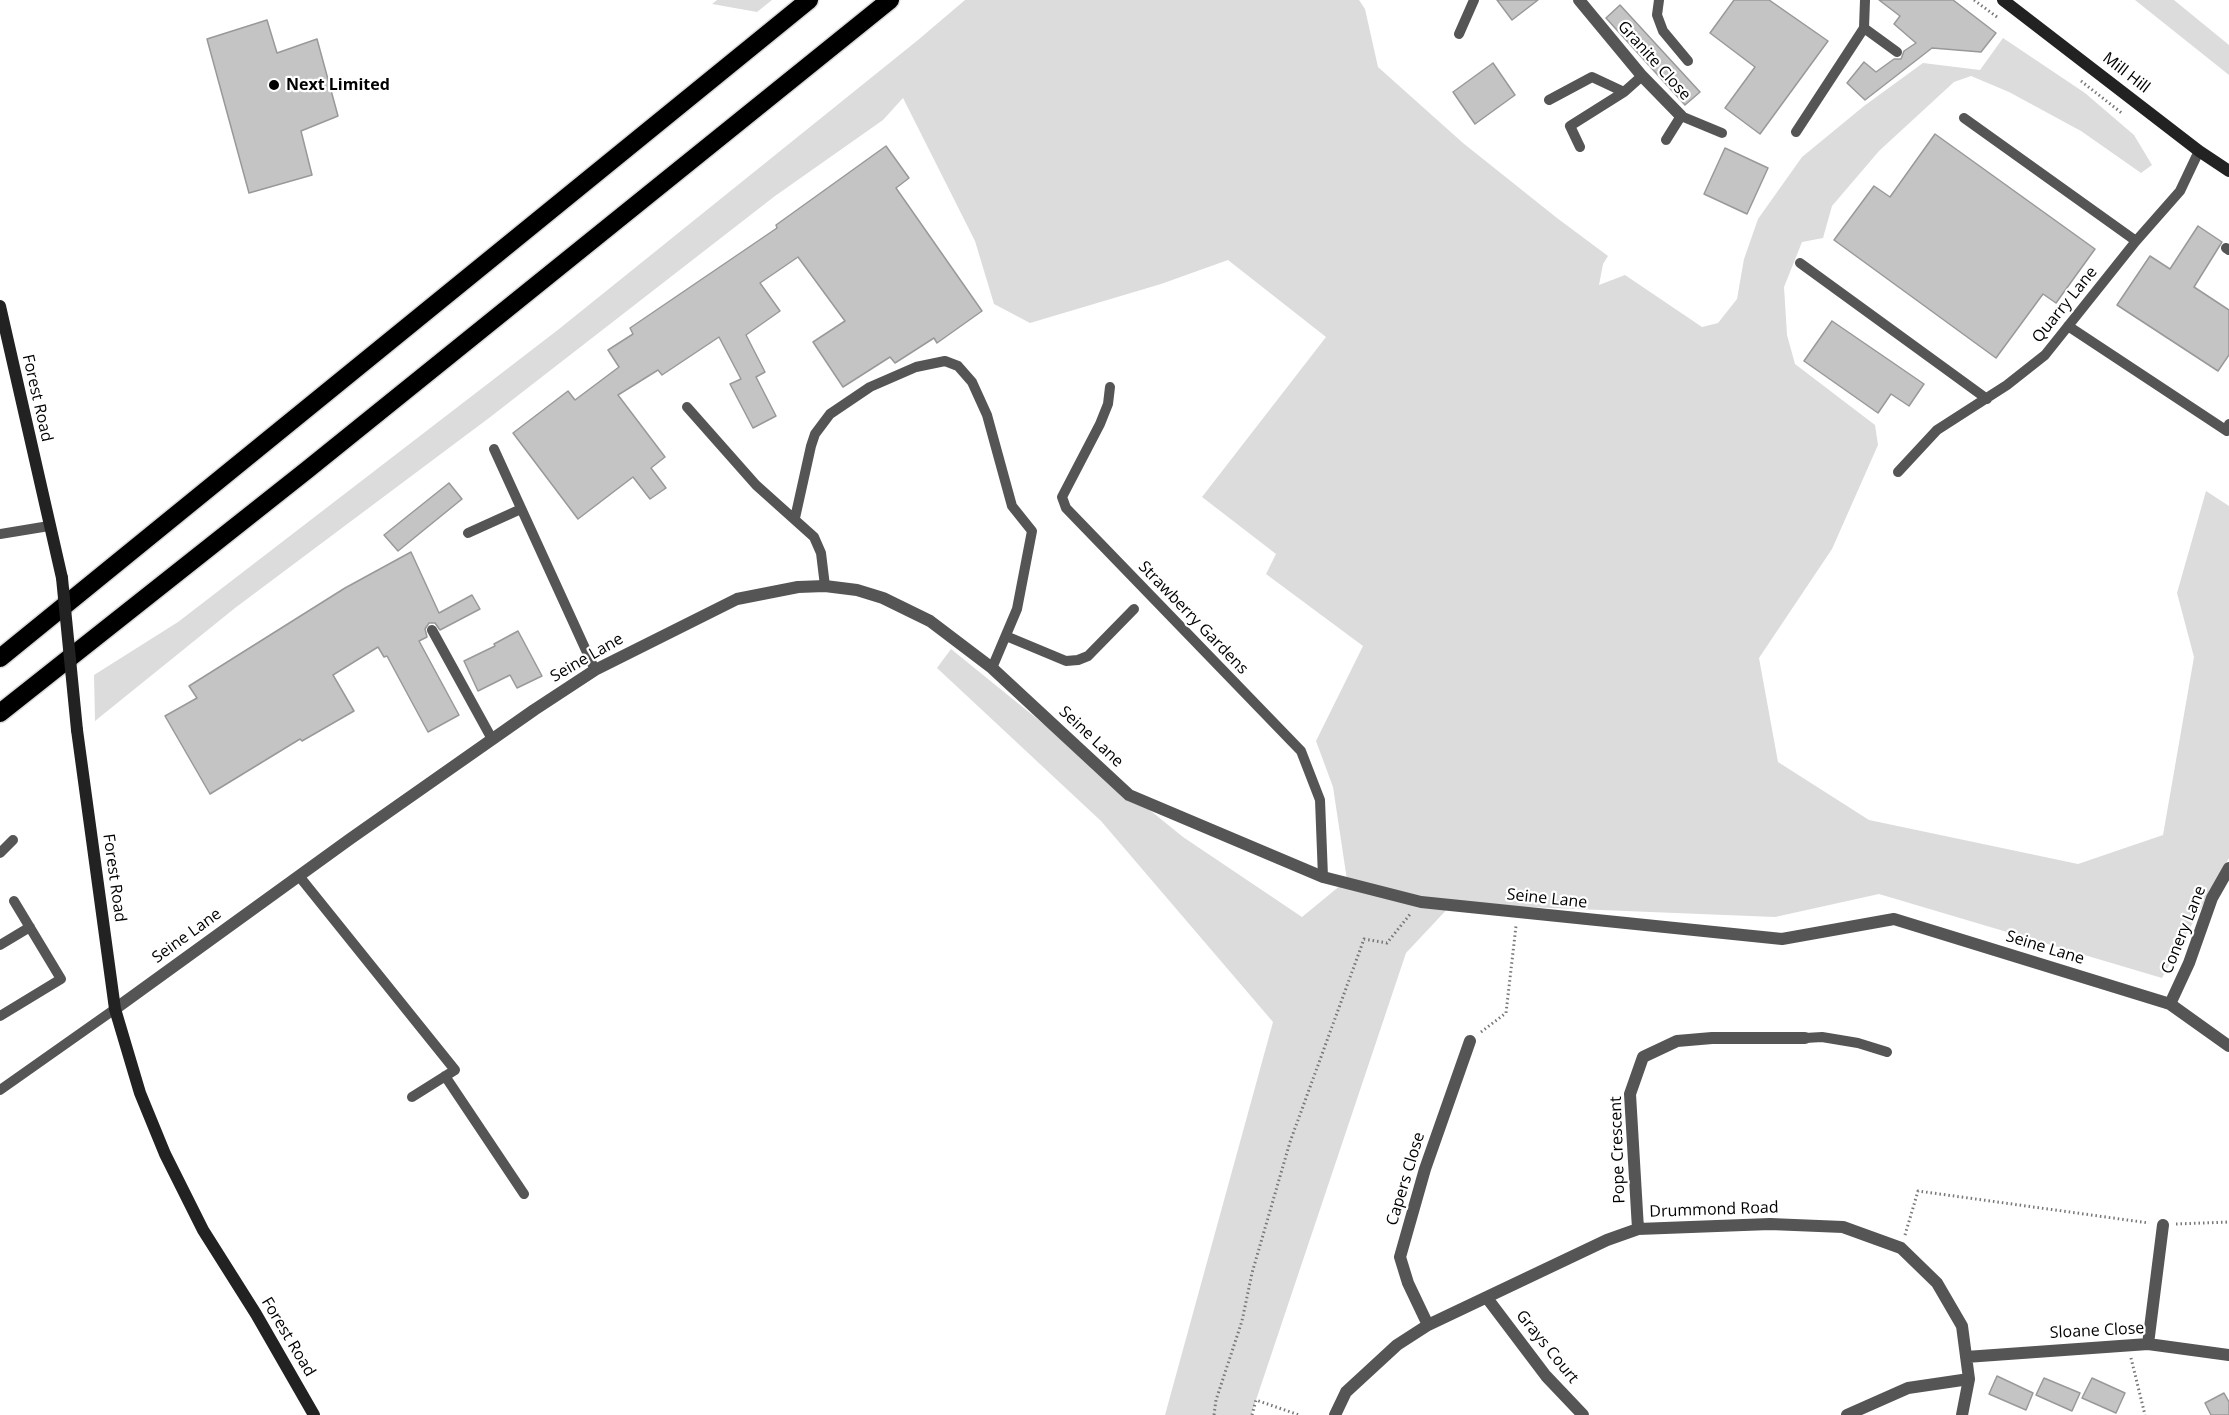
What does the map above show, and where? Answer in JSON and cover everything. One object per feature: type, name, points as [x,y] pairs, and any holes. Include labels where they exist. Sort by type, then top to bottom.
[{"type":"highway","points":[[0,658],[809,0]]},
{"type":"highway","points":[[0,713],[308,470],[890,0]]},
{"type":"street","name":"Granite Close","points":[[1579,0],[1642,76],[1681,116]]},
{"type":"street","name":"Mill Hill","points":[[2003,0],[2199,151],[2229,171]]},
{"type":"street","name":"Forest Road","points":[[0,306],[62,578],[77,730],[115,1009],[140,1093],[165,1154],[203,1230],[256,1314],[314,1415]]},
{"type":"street","name":"Seine Lane","points":[[115,1009],[492,739],[594,670],[737,599],[798,586],[825,586],[857,590],[907,608],[930,621],[992,669],[1129,795],[1323,877],[1421,902],[1782,939],[1894,920],[2170,1004],[2229,1046]]},
{"type":"street","name":"Conery Lane","points":[[2170,1004],[2189,963],[2212,898],[2229,868]]},
{"type":"street","name":"Pope Crescent","points":[[1638,1229],[1630,1094],[1643,1057],[1677,1041],[1712,1038],[1805,1038]]},
{"type":"street","name":"Capers Close","points":[[1428,1325],[1408,1283],[1400,1257],[1425,1169],[1470,1041]]},
{"type":"street","name":"Drummond Road","points":[[1335,1415],[1347,1392],[1397,1345],[1428,1325],[1607,1240],[1638,1229],[1770,1224],[1843,1227],[1901,1248],[1937,1283],[1962,1326],[1970,1378]]},
{"type":"street","points":[[2148,1344],[2163,1225]]},
{"type":"street","name":"Grays Court","points":[[1487,1298],[1546,1376],[1583,1415]]},
{"type":"street","name":"Sloane Close","points":[[1966,1357],[2148,1344],[2229,1355]]},
{"type":"street","points":[[1847,1415],[1908,1388],[1970,1378],[1962,1415]]},
{"type":"lane","points":[[1460,34],[1474,0]]},
{"type":"lane","points":[[1659,0],[1657,15],[1663,31],[1688,61]]},
{"type":"lane","points":[[1796,132],[1864,27],[1865,0]]},
{"type":"lane","points":[[1864,27],[1897,52]]},
{"type":"lane","points":[[1580,147],[1570,126],[1624,92],[1642,76]]},
{"type":"lane","points":[[1549,100],[1592,77],[1624,92]]},
{"type":"lane","points":[[1666,140],[1681,116],[1722,133]]},
{"type":"lane","points":[[1964,118],[2136,241]]},
{"type":"lane","name":"Quarry Lane","points":[[1898,472],[1937,430],[1987,399],[2044,355],[2180,190],[2199,151]]},
{"type":"lane","points":[[1800,263],[1987,399]]},
{"type":"lane","points":[[2068,326],[2227,431],[2229,424]]},
{"type":"lane","points":[[795,518],[815,434],[830,414],[870,387],[916,367],[945,361],[958,366],[972,382],[987,415],[1012,506],[1032,531],[1017,609],[992,669]]},
{"type":"lane","name":"Strawberry Gardens","points":[[1110,387],[1108,404],[1100,423],[1062,497],[1066,508],[1301,751],[1320,800],[1323,877]]},
{"type":"lane","points":[[687,407],[756,485],[807,529],[819,544],[825,586]]},
{"type":"lane","points":[[494,448],[594,670]]},
{"type":"lane","points":[[468,533],[521,509]]},
{"type":"lane","points":[[0,534],[49,526]]},
{"type":"lane","points":[[1006,636],[1056,658],[1066,661],[1078,660],[1088,656],[1134,609]]},
{"type":"lane","points":[[432,630],[492,739]]},
{"type":"lane","points":[[0,853],[13,840]]},
{"type":"lane","points":[[299,876],[455,1070],[412,1097]]},
{"type":"lane","points":[[0,1016],[61,979],[14,901]]},
{"type":"lane","points":[[0,945],[30,927]]},
{"type":"lane","points":[[0,1090],[115,1009]]},
{"type":"lane","points":[[1805,1038],[1822,1037],[1858,1043],[1887,1052]]},
{"type":"lane","points":[[445,1076],[524,1194]]},
{"type":"path","points":[[1214,1415],[1216,1400],[1242,1321],[1252,1273],[1290,1142],[1364,939],[1387,943],[1421,902]]},
{"type":"path","points":[[1470,1041],[1506,1013],[1517,912]]},
{"type":"path","points":[[1901,1248],[1918,1191],[2163,1225],[2229,1222]]},
{"type":"path","points":[[2128,1345],[2145,1415]]},
{"type":"path","points":[[1252,1415],[1256,1400],[1299,1415]]},
{"type":"shaded area","points":[[717,0],[772,0],[757,12],[712,4]]},
{"type":"shaded area","points":[[965,0],[1359,0],[1365,9],[1378,67],[1463,143],[1608,256],[1603,264],[1599,285],[1625,275],[1702,327],[1718,323],[1737,299],[1744,259],[1758,219],[1802,157],[1864,106],[1923,63],[1980,70],[2003,38],[2085,93],[2134,135],[2152,165],[2141,173],[2081,131],[2009,92],[1971,76],[1954,82],[1879,151],[1832,206],[1823,238],[1802,242],[1784,287],[1787,335],[1795,364],[1875,425],[1878,445],[1832,549],[1759,658],[1778,762],[1869,820],[2078,864],[2163,835],[2194,657],[2177,593],[2206,491],[2229,506],[2229,858],[2162,978],[1879,894],[1775,917],[1452,904],[1406,953],[1251,1415],[1165,1415],[1273,1022],[1101,821],[937,668],[951,649],[1183,837],[1302,917],[1347,880],[1333,787],[1316,741],[1363,646],[1266,574],[1276,554],[1202,497],[1326,337],[1228,260],[1161,284],[1030,323],[994,304],[975,241],[903,98],[883,120],[775,196],[489,418],[235,608],[95,721],[94,675],[178,622],[559,329]]},
{"type":"shaded area","points":[[2135,0],[2174,0],[2229,45],[2229,75]]},
{"type":"building","points":[[1497,0],[1538,0],[1512,20]]},
{"type":"building","points":[[1734,0],[1769,0],[1828,41],[1760,134],[1725,108],[1755,67],[1710,33]]},
{"type":"building","points":[[1879,0],[1953,0],[1996,33],[1981,52],[1932,48],[1865,100],[1847,83],[1864,62],[1876,72],[1894,59],[1901,59],[1904,51],[1916,43],[1894,24],[1900,16]]},
{"type":"building","points":[[1620,5],[1700,92],[1685,105],[1606,18]]},
{"type":"building","name":"Next Limited","points":[[267,20],[277,53],[317,39],[338,116],[301,131],[312,175],[249,193],[207,39]]},
{"type":"building","points":[[1493,63],[1515,95],[1475,124],[1453,92]]},
{"type":"building","points":[[1935,134],[2095,249],[2056,303],[2043,294],[1996,358],[1834,240],[1874,186],[1890,197]]},
{"type":"building","points":[[886,146],[909,178],[896,188],[982,311],[937,343],[934,338],[895,363],[890,357],[843,387],[813,342],[845,321],[798,257],[760,283],[780,311],[746,335],[765,372],[756,377],[776,416],[753,428],[730,384],[741,379],[719,337],[662,375],[658,370],[618,395],[665,457],[651,468],[666,488],[650,499],[633,477],[578,519],[513,433],[568,391],[575,400],[619,367],[608,350],[633,334],[630,328],[777,228],[776,225]]},
{"type":"building","points":[[1725,148],[1768,168],[1747,214],[1704,194]]},
{"type":"building","points":[[2198,226],[2222,242],[2194,287],[2229,310],[2229,355],[2218,371],[2117,305],[2150,256],[2170,269]]},
{"type":"building","points":[[1832,321],[1924,384],[1909,406],[1891,394],[1878,413],[1804,361]]},
{"type":"building","points":[[449,483],[462,499],[398,551],[384,535]]},
{"type":"building","points":[[411,552],[439,613],[472,595],[480,609],[440,630],[435,623],[429,623],[425,629],[427,637],[419,641],[459,715],[428,732],[387,656],[384,657],[378,647],[333,675],[354,711],[302,741],[300,739],[210,794],[165,716],[197,698],[189,686],[345,588]]},
{"type":"building","points":[[518,631],[542,676],[517,688],[510,675],[478,691],[464,661],[495,646],[494,644]]},
{"type":"building","points":[[1997,1376],[2033,1393],[2026,1410],[1989,1394]]},
{"type":"building","points":[[2044,1378],[2080,1393],[2072,1411],[2036,1395]]},
{"type":"building","points":[[2092,1378],[2125,1393],[2116,1413],[2082,1398]]},
{"type":"building","points":[[2224,1393],[2229,1402],[2229,1415],[2211,1415],[2205,1403]]},
{"type":"place","name":"Next Limited","points":[[274,85]]}]
